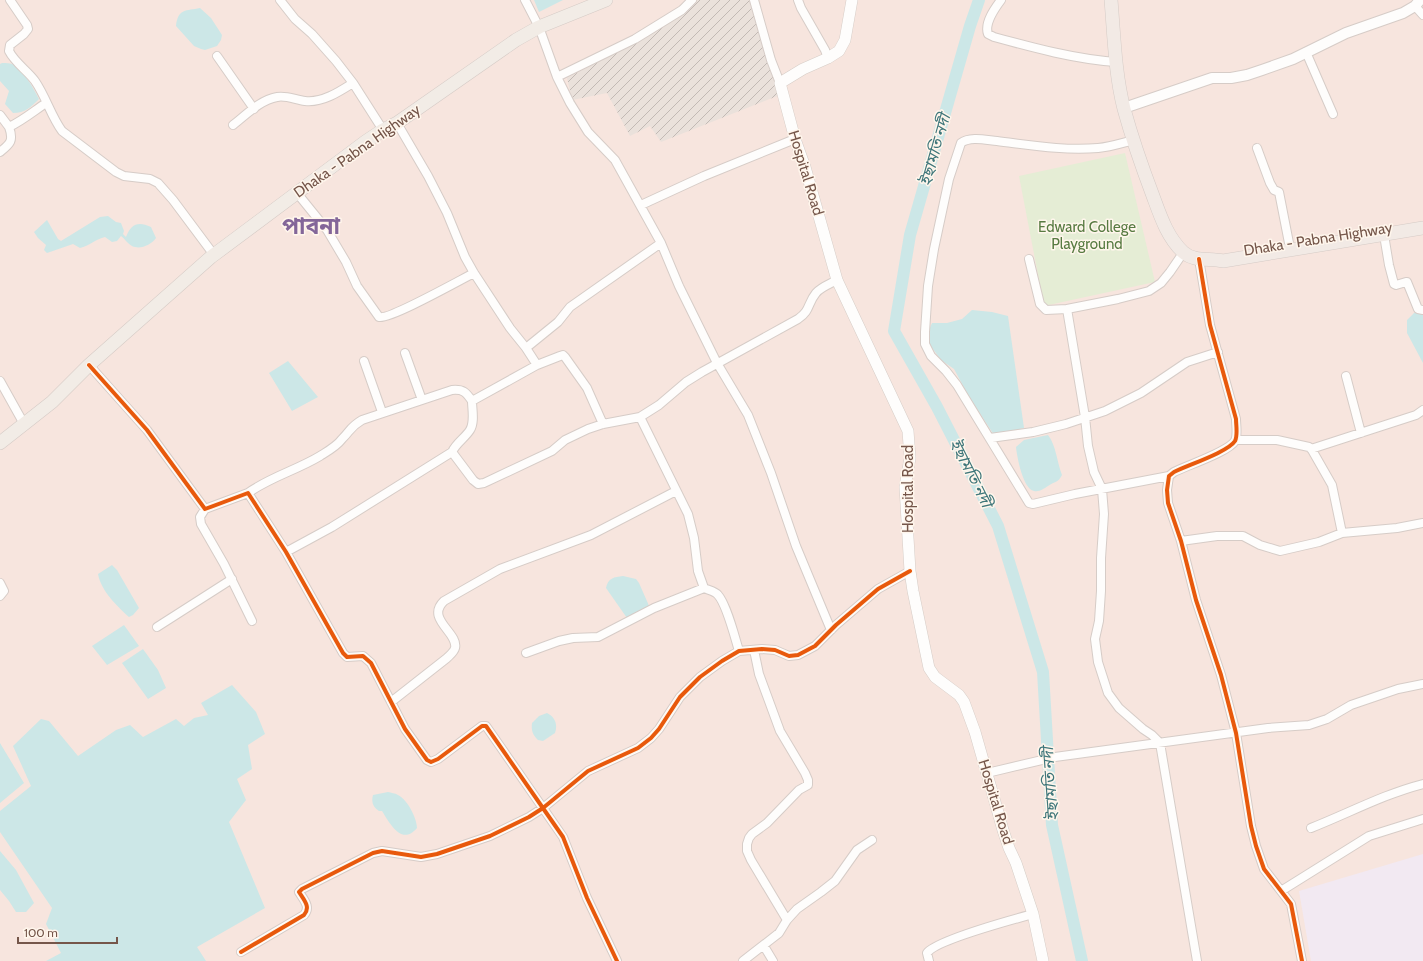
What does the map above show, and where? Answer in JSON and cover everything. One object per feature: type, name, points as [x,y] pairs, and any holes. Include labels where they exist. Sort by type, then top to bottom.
[{"type":"highway","points":[[1111,0],[1116,62],[1124,108],[1144,174],[1162,220],[1174,243],[1183,253]]},
{"type":"highway","name":"Dhaka - Pabna Highway","points":[[1214,259],[1223,254],[1423,221]]},
{"type":"highway","name":"Dhaka - Pabna Highway","points":[[1183,253],[1192,258],[1223,261],[1423,228]]},
{"type":"main road","name":"Dhaka - Pabna Highway","points":[[0,442],[52,402],[89,365],[214,255],[383,130],[397,123],[516,40],[539,27],[606,0]]},
{"type":"main road","points":[[780,83],[803,69],[828,58],[839,51],[845,40],[852,0]]},
{"type":"main road","name":"Hospital Road","points":[[780,83],[837,280],[908,432],[910,458],[905,487],[910,571],[929,668],[935,677],[959,695],[964,702],[987,773],[1003,830],[1033,914],[1043,961]]},
{"type":"street","points":[[10,0],[28,29],[10,45],[8,51],[12,58],[36,82],[62,131],[116,172],[124,176],[150,179],[158,183],[173,200],[214,255]]},
{"type":"street","points":[[280,0],[295,19],[312,34],[354,83],[383,130]]},
{"type":"street","points":[[525,0],[539,27],[557,77],[570,103],[588,132],[615,160],[661,243],[679,286],[717,362],[748,415],[771,474],[796,546],[831,630]]},
{"type":"street","points":[[557,77],[635,40],[682,10],[692,0]]},
{"type":"street","points":[[754,0],[771,60],[780,83]]},
{"type":"street","points":[[798,0],[828,58]]},
{"type":"street","points":[[1001,0],[996,7],[987,28],[988,34],[1034,48],[1102,61],[1116,62]]},
{"type":"street","points":[[1124,108],[1212,78],[1231,78],[1247,75],[1292,59],[1346,34],[1403,13],[1417,3],[1423,15]]},
{"type":"street","points":[[1306,52],[1333,114]]},
{"type":"street","points":[[217,56],[254,109]]},
{"type":"street","points":[[233,125],[263,103],[278,97],[304,101],[317,101],[329,97],[354,83]]},
{"type":"street","points":[[9,128],[46,103]]},
{"type":"street","points":[[0,115],[9,128],[12,140],[8,146],[0,152]]},
{"type":"street","points":[[397,123],[428,176],[447,213],[465,257],[474,273],[537,366]]},
{"type":"street","points":[[641,206],[704,176],[795,139]]},
{"type":"street","points":[[1134,140],[1099,148],[1080,149],[1055,148],[969,139],[961,144],[949,179],[934,249],[926,304],[925,344],[931,356],[946,371],[957,386],[1029,503],[1033,504],[1168,476],[1230,447],[1236,440],[1236,419],[1210,325],[1199,259]]},
{"type":"street","points":[[1257,148],[1270,183],[1274,190],[1279,192],[1289,243]]},
{"type":"street","points":[[297,193],[327,230],[346,262],[357,286],[379,317],[382,318],[399,311],[474,273]]},
{"type":"street","points":[[1384,235],[1394,284],[1396,285],[1407,282],[1418,309],[1423,310]]},
{"type":"street","points":[[526,348],[558,322],[570,307],[661,243]]},
{"type":"street","points":[[1030,259],[1040,304],[1046,310],[1066,309],[1118,299],[1149,291],[1161,283],[1183,253]]},
{"type":"street","points":[[452,452],[473,480],[478,484],[552,451],[565,440],[588,429],[603,424],[640,417],[659,405],[686,382],[717,362],[798,319],[807,310],[813,297],[820,289],[837,280]]},
{"type":"street","points":[[1066,309],[1085,417],[1088,446],[1094,472],[1102,489],[1104,514],[1101,558],[1101,591],[1099,621],[1095,639],[1098,662],[1108,693],[1119,708],[1160,743],[1197,961]]},
{"type":"street","points":[[990,438],[1033,432],[1066,424],[1105,411],[1141,394],[1187,362],[1218,352]]},
{"type":"street","points":[[405,353],[422,400]]},
{"type":"street","points":[[472,401],[537,366],[563,355],[587,388],[603,424]]},
{"type":"street","points":[[364,361],[382,412]]},
{"type":"street","points":[[89,365],[147,430],[205,509]]},
{"type":"street","points":[[1346,376],[1361,433]]},
{"type":"street","points":[[0,381],[24,424]]},
{"type":"street","points":[[252,621],[232,579],[201,524],[200,517],[205,509],[248,493],[266,482],[320,456],[341,441],[354,424],[362,420],[382,412],[452,390],[461,389],[465,391],[472,401],[472,424],[470,430],[455,446],[452,452],[332,527],[286,552]]},
{"type":"street","points":[[1236,440],[1276,440],[1311,449],[1416,415],[1423,410]]},
{"type":"street","points":[[640,417],[688,514],[694,538],[698,571],[704,588]]},
{"type":"street","points":[[1311,449],[1317,456],[1332,486],[1342,534]]},
{"type":"street","points":[[1168,476],[1168,503],[1181,541],[1196,600],[1221,675],[1236,733],[1251,826],[1256,846],[1264,869],[1291,904],[1302,961]]},
{"type":"street","points":[[391,702],[455,650],[456,647],[453,640],[439,617],[438,609],[440,604],[444,601],[500,570],[591,535],[676,491]]},
{"type":"street","points":[[248,493],[286,552],[343,654],[348,657],[363,656],[367,658],[405,729],[421,753],[429,761],[438,759],[482,726],[486,726],[563,837],[587,898],[617,961]]},
{"type":"street","points":[[1181,541],[1217,536],[1243,536],[1263,546],[1280,550],[1313,543],[1342,534],[1397,528],[1423,523]]},
{"type":"street","points":[[241,952],[304,915],[307,911],[307,906],[299,892],[302,889],[373,853],[382,851],[421,857],[437,854],[490,836],[526,818],[543,808],[588,771],[638,748],[651,738],[659,729],[680,697],[700,677],[722,661],[740,651],[775,650],[789,656],[798,655],[815,646],[878,589],[910,571]]},
{"type":"street","points":[[157,627],[232,579]]},
{"type":"street","points":[[0,583],[4,592],[0,596]]},
{"type":"street","points":[[526,653],[559,641],[598,636],[654,608],[704,588],[716,593],[719,596],[727,613],[740,651]]},
{"type":"street","points":[[754,650],[759,674],[780,731],[808,780],[808,784],[799,790],[767,823],[752,834],[747,844],[747,851],[751,860],[787,920]]},
{"type":"street","points":[[987,773],[1055,757],[1268,728],[1309,725],[1327,719],[1351,705],[1398,689],[1423,684]]},
{"type":"street","points":[[1311,828],[1348,813],[1374,800],[1423,784]]},
{"type":"street","points":[[1281,891],[1369,836],[1423,819]]},
{"type":"street","points":[[743,961],[779,933],[787,920],[800,906],[835,881],[858,850],[872,840]]},
{"type":"street","points":[[928,961],[927,953],[931,948],[952,939],[1000,923],[1033,914]]},
{"type":"street","points":[[764,946],[773,961]]},
{"type":"shaded area","points":[[0,0],[1423,0],[1423,961],[0,961]]},
{"type":"shaded area","points":[[695,0],[749,0],[780,95],[661,142],[650,126],[630,136],[607,93],[572,100],[567,78],[645,38]]},
{"type":"shaded area","points":[[1423,854],[1423,961],[1311,961],[1299,891]]},
{"type":"green space","name":"Edward College Playground","points":[[1125,153],[1155,282],[1044,306],[1019,176]]},
{"type":"water","points":[[534,0],[563,0],[539,12]]},
{"type":"water","points":[[200,8],[211,18],[222,35],[217,46],[205,50],[194,46],[176,26],[177,20],[181,13],[187,10]]},
{"type":"water","points":[[0,64],[12,64],[20,70],[28,80],[39,99],[24,111],[13,113],[5,104],[9,91],[0,81]]},
{"type":"water","points":[[108,216],[116,222],[121,223],[124,231],[123,234],[126,237],[130,229],[136,225],[142,224],[151,227],[156,238],[148,245],[135,247],[121,236],[117,241],[112,242],[105,237],[80,248],[73,244],[47,253],[44,250],[46,245],[34,232],[47,220],[58,239],[61,241],[100,217]]},
{"type":"water","points":[[972,310],[992,312],[1008,316],[1024,428],[994,435],[968,395],[954,369],[941,360],[930,345],[927,334],[932,323],[947,323],[962,319]]},
{"type":"water","points":[[1423,311],[1423,363],[1407,333],[1407,320],[1414,313]]},
{"type":"water","points":[[288,361],[318,397],[292,411],[269,373]]},
{"type":"water","points":[[1048,435],[1055,449],[1062,475],[1058,481],[1043,489],[1034,491],[1030,489],[1024,479],[1019,465],[1016,447],[1024,440]]},
{"type":"water","points":[[112,565],[117,570],[139,608],[129,617],[110,598],[102,586],[98,574]]},
{"type":"water","points":[[623,576],[636,579],[650,608],[627,618],[606,588],[610,580]]},
{"type":"water","points":[[124,625],[139,646],[107,665],[92,646]]},
{"type":"water","points":[[143,649],[158,670],[166,688],[148,699],[122,663]]},
{"type":"water","points":[[232,685],[256,712],[265,734],[248,745],[252,769],[237,779],[246,800],[229,822],[265,908],[197,947],[206,961],[46,961],[61,953],[46,924],[52,908],[0,832],[0,811],[31,786],[13,746],[41,719],[49,721],[78,756],[116,730],[130,725],[143,737],[176,719],[184,726],[194,718],[208,715],[201,703]]},
{"type":"water","points":[[547,713],[555,721],[555,733],[543,741],[538,740],[533,733],[532,723],[539,716]]},
{"type":"water","points":[[0,743],[24,783],[0,803]]},
{"type":"water","points":[[388,792],[401,797],[411,809],[417,824],[417,828],[412,833],[406,835],[401,834],[393,827],[382,811],[375,808],[372,802],[373,795]]},
{"type":"water","points":[[0,851],[16,870],[34,903],[26,912],[16,912],[0,890]]},
{"type":"waterway","name":"ইছামতি নদী","points":[[979,0],[970,26],[910,235],[894,331],[937,407],[998,526],[1043,672],[1052,825],[1082,961]]},
{"type":"cycle path","points":[[1199,259],[1210,325],[1236,419],[1237,430],[1235,441],[1224,450],[1174,472],[1169,476],[1167,490],[1168,503],[1181,541],[1196,600],[1221,675],[1236,733],[1251,826],[1256,846],[1264,869],[1291,904],[1302,961]]},
{"type":"cycle path","points":[[89,365],[147,430],[205,509],[248,493],[286,552],[343,653],[347,657],[363,656],[371,663],[405,729],[427,760],[431,762],[438,759],[482,726],[486,726],[563,837],[587,898],[617,961]]},
{"type":"cycle path","points":[[241,952],[304,915],[307,906],[299,892],[302,889],[373,853],[382,851],[421,857],[437,854],[490,836],[529,817],[543,808],[588,771],[638,748],[651,738],[659,729],[680,697],[700,677],[722,661],[739,651],[762,649],[775,650],[789,656],[798,655],[815,646],[836,625],[878,589],[910,571]]},
{"type":"district","name":"পাবনা","points":[[311,226]]}]
